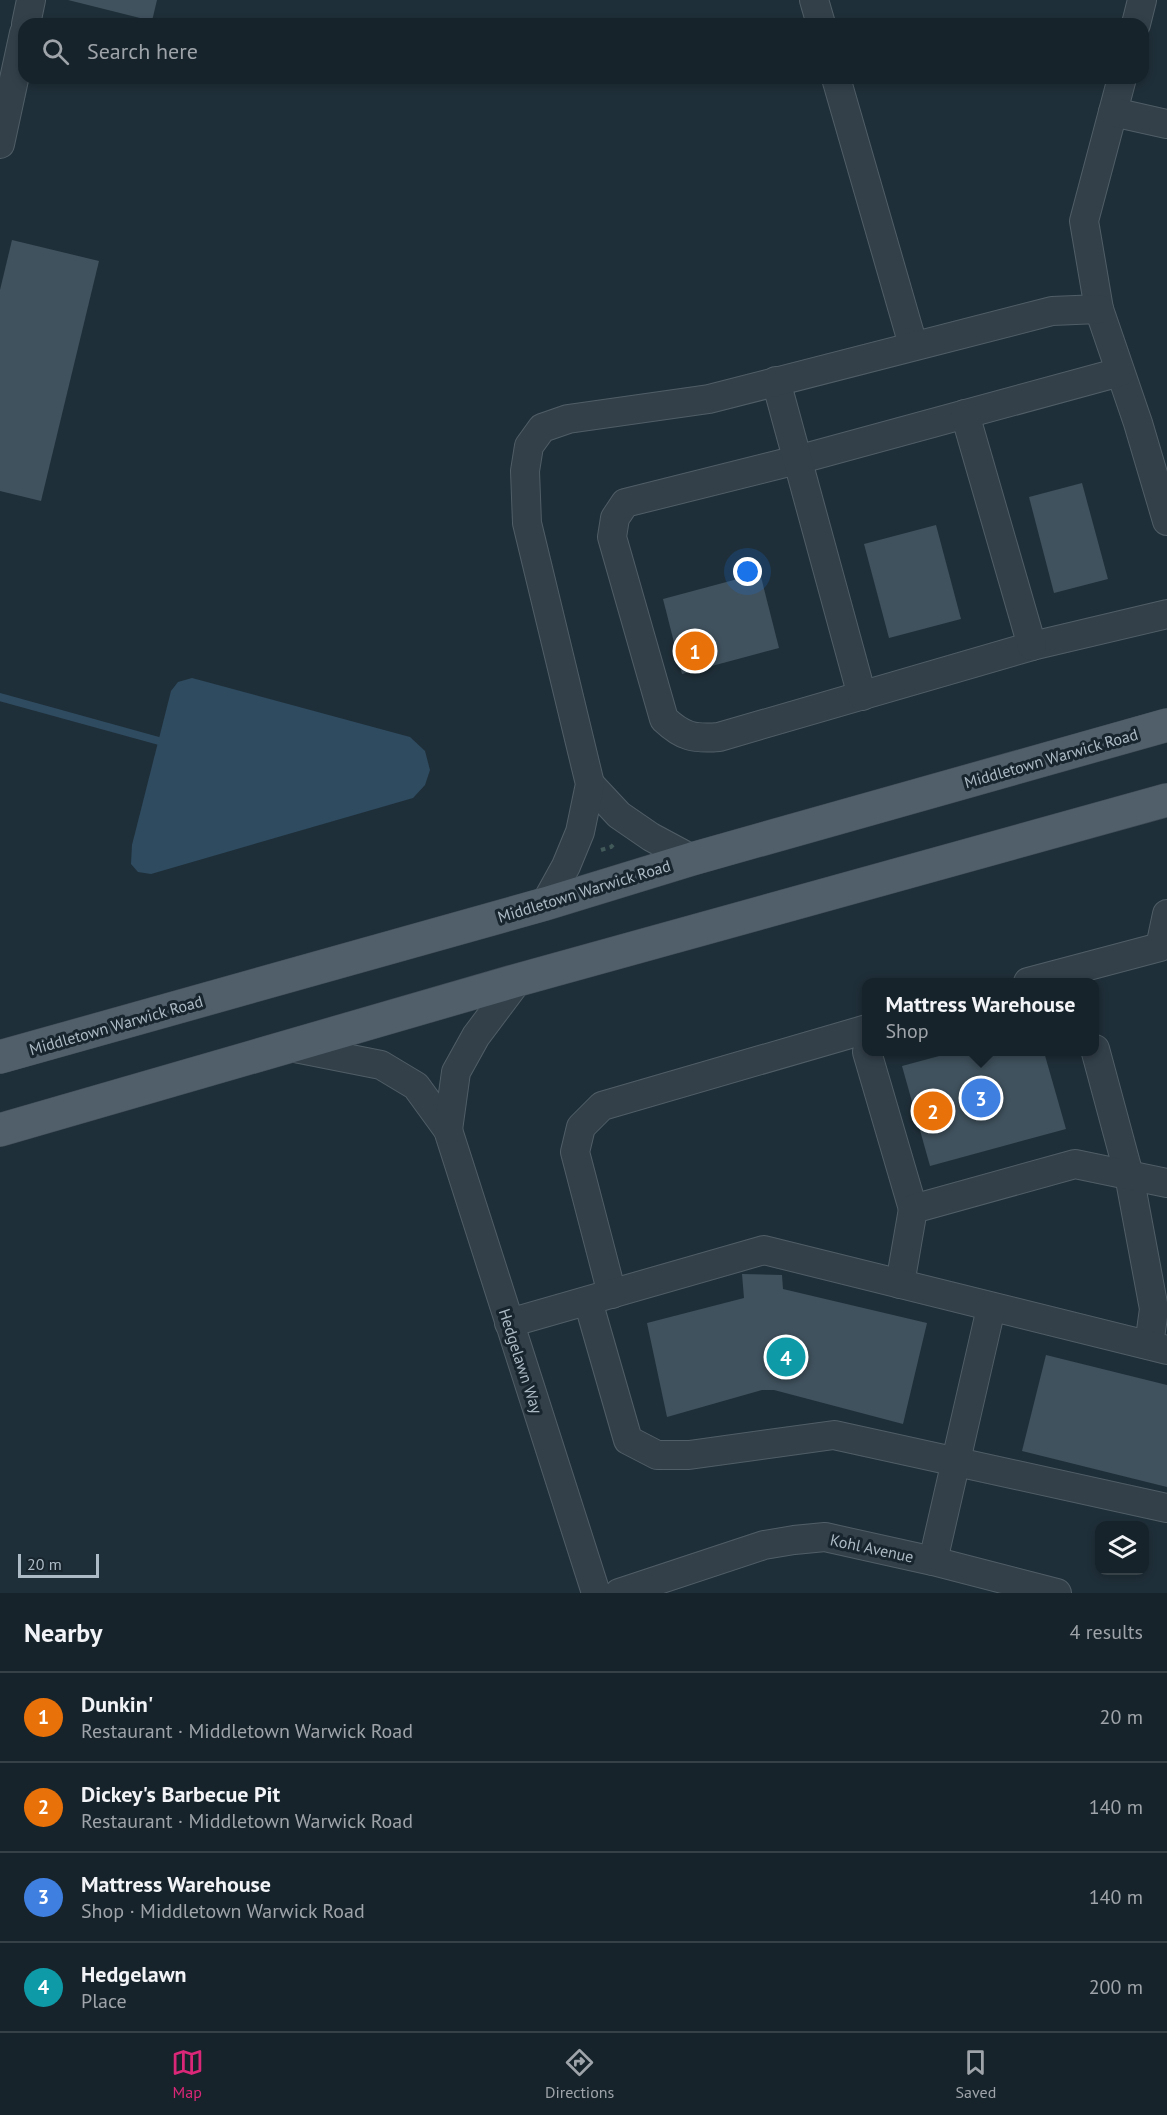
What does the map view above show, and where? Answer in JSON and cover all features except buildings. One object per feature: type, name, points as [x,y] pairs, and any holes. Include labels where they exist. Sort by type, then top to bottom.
[{"type":"main road","name":"Middletown Warwick Road","points":[[0,1058],[1167,725]]},
{"type":"main road","points":[[0,1130],[518,980],[1167,800]]},
{"type":"street","points":[[27,18],[31,0]]},
{"type":"street","points":[[814,0],[819,18]]},
{"type":"street","points":[[1138,18],[1142,0]]},
{"type":"street","points":[[0,144],[18,61]]},
{"type":"street","points":[[838,84],[913,345]]},
{"type":"street","points":[[1120,84],[1084,221],[1100,309],[1167,522]]},
{"type":"street","points":[[1113,112],[1167,124]]},
{"type":"street","points":[[545,904],[566,866],[577,839],[590,784],[527,523],[525,471],[529,446],[543,428],[568,419],[709,399],[1052,311],[1100,309]]},
{"type":"street","points":[[1120,372],[797,460],[625,503],[615,518],[612,537],[664,719],[677,732],[697,738],[719,737],[1032,646],[1167,614]]},
{"type":"street","points":[[776,381],[862,696]]},
{"type":"street","points":[[965,414],[1032,646]]},
{"type":"street","points":[[590,784],[619,815],[651,837],[692,859]]},
{"type":"street","points":[[1059,978],[1075,976],[1160,947],[1167,915]]},
{"type":"street","points":[[447,1130],[456,1072],[476,1036],[518,980]]},
{"type":"street","points":[[862,1041],[602,1106],[581,1127],[574,1152],[628,1440],[657,1455],[689,1455],[834,1435],[1167,1508]]},
{"type":"street","points":[[290,1047],[381,1065],[416,1086],[447,1130]]},
{"type":"street","points":[[870,1056],[913,1209],[900,1284]]},
{"type":"street","points":[[509,1323],[764,1250],[1158,1348],[1154,1308],[1129,1175],[1097,1056]]},
{"type":"street","name":"Hedgelawn Way","points":[[447,1130],[596,1593]]},
{"type":"street","points":[[913,1209],[1075,1164],[1167,1183]]},
{"type":"street","points":[[933,1561],[991,1308]]},
{"type":"street","name":"Kohl Avenue","points":[[619,1593],[764,1545],[825,1537],[933,1561],[1057,1593]]},
{"type":"water","points":[[192,678],[410,737],[425,751],[430,770],[425,785],[413,798],[151,874],[138,872],[131,864],[132,845],[171,691],[178,682]]},
{"type":"waterway","points":[[0,697],[159,741]]},
{"type":"place","name":"Dunkin'","points":[[695,651]]},
{"type":"place","name":"Mattress Warehouse","points":[[981,1098]]},
{"type":"place","name":"Dickey's Barbecue Pit","points":[[933,1111]]},
{"type":"place","name":"Hedgelawn","points":[[786,1357]]}]
